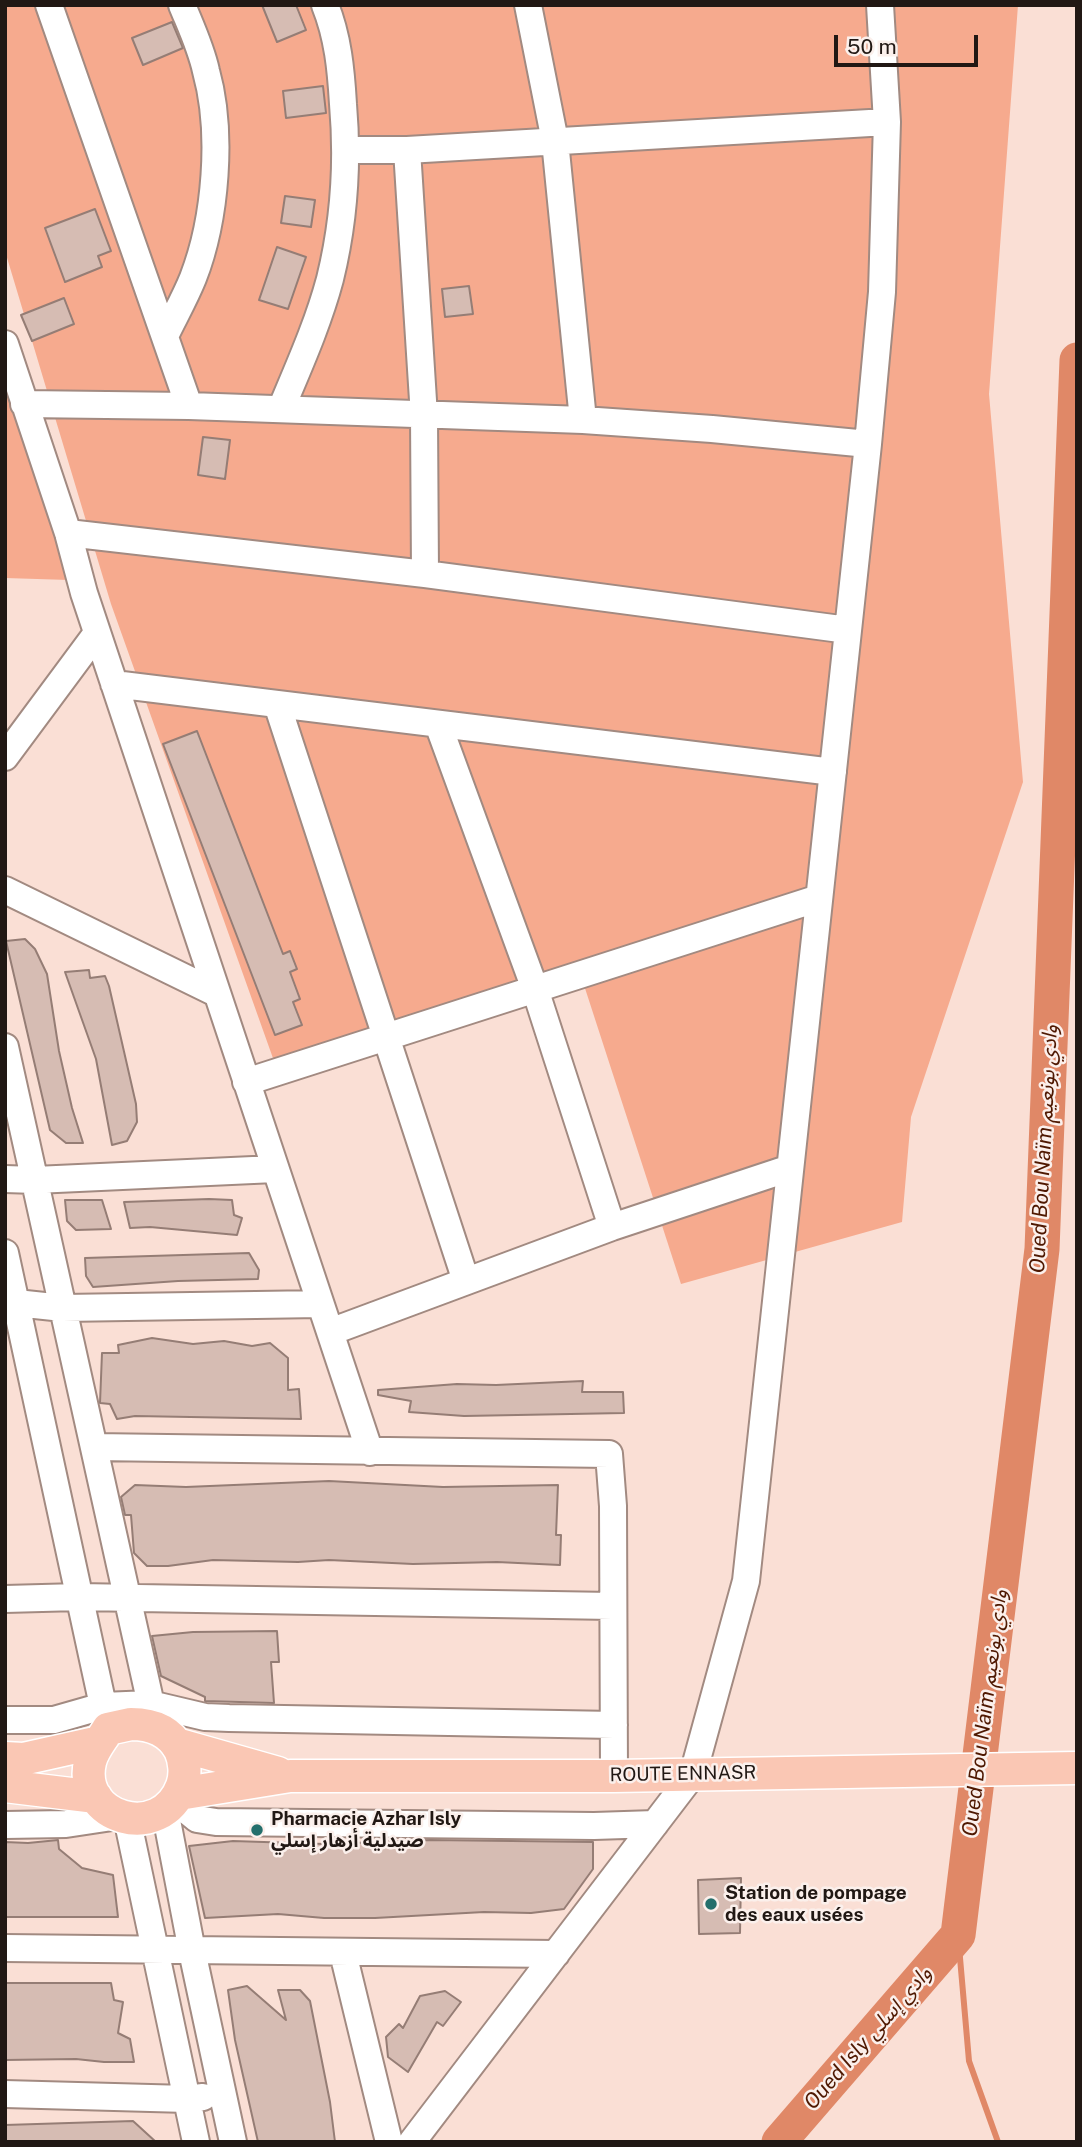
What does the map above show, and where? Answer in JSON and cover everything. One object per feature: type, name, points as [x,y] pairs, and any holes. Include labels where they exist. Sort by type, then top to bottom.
[{"type":"main road","name":"ROUTE ENNASR","points":[[161,1725],[290,1776]]},
{"type":"main road","points":[[5,1758],[23,1759],[103,1726],[161,1725],[182,1756],[185,1769],[184,1782],[173,1802],[153,1816],[140,1819],[114,1810],[5,1786]]},
{"type":"main road","points":[[103,1726],[89,1763],[91,1786],[114,1810]]},
{"type":"main road","name":"ROUTE ENNASR","points":[[173,1802],[290,1776],[614,1776],[1064,1768]]},
{"type":"street","points":[[49,5],[189,406]]},
{"type":"street","points":[[165,336],[193,278],[206,233],[214,183],[212,105],[207,72],[183,5]]},
{"type":"street","points":[[281,409],[317,319],[330,279],[338,237],[347,149],[340,59],[325,5]]},
{"type":"street","points":[[528,5],[555,141],[583,420]]},
{"type":"street","points":[[412,2142],[693,1774],[746,1581],[882,292],[887,122],[880,5]]},
{"type":"street","points":[[347,149],[407,150],[887,122]]},
{"type":"street","points":[[407,150],[424,416],[425,574]]},
{"type":"street","points":[[5,344],[68,533],[97,633],[370,1452]]},
{"type":"street","points":[[24,404],[189,406],[583,420],[868,444]]},
{"type":"street","points":[[68,533],[425,574],[848,630]]},
{"type":"street","points":[[5,757],[97,633]]},
{"type":"street","points":[[114,684],[833,772]]},
{"type":"street","points":[[277,704],[466,1281]]},
{"type":"street","points":[[438,724],[535,989],[612,1227]]},
{"type":"street","points":[[5,890],[216,993]]},
{"type":"street","points":[[246,1082],[819,898]]},
{"type":"street","points":[[5,1047],[127,1599],[161,1725],[205,1717],[614,1725]]},
{"type":"street","points":[[330,1332],[612,1227],[790,1168]]},
{"type":"street","points":[[5,1179],[35,1180],[275,1169]]},
{"type":"street","points":[[5,1253],[79,1597],[103,1726],[54,1720],[5,1720]]},
{"type":"street","points":[[16,1303],[64,1308],[320,1304]]},
{"type":"street","points":[[94,1447],[609,1454],[613,1506],[614,1776]]},
{"type":"street","points":[[5,1599],[79,1597],[612,1606]]},
{"type":"street","points":[[173,1802],[197,1819],[216,1822],[594,1826],[655,1824]]},
{"type":"street","points":[[173,1802],[192,1951],[233,2142]]},
{"type":"street","points":[[5,1825],[66,1824],[114,1810],[156,1952],[196,2142]]},
{"type":"street","points":[[5,1948],[156,1952],[556,1954]]},
{"type":"street","points":[[343,1953],[389,2142]]},
{"type":"street","points":[[5,2094],[187,2099],[222,2093]]},
{"type":"shaded area","points":[[5,5],[1018,5],[989,394],[1023,782],[911,1117],[902,1222],[681,1284],[582,979],[274,1061],[111,604],[5,251]]},
{"type":"shaded area","points":[[5,377],[69,580],[5,578]]},
{"type":"building","points":[[262,5],[296,5],[306,30],[277,42]]},
{"type":"building","points":[[172,22],[183,48],[143,65],[132,38]]},
{"type":"building","points":[[323,86],[326,113],[286,118],[283,91]]},
{"type":"building","points":[[285,196],[315,200],[311,227],[281,223]]},
{"type":"building","points":[[95,209],[111,251],[98,256],[102,267],[65,282],[45,228]]},
{"type":"building","points":[[277,247],[306,257],[288,309],[259,300]]},
{"type":"building","points":[[469,286],[473,314],[445,317],[442,289]]},
{"type":"building","points":[[64,298],[74,324],[32,341],[21,315]]},
{"type":"building","points":[[203,437],[230,440],[225,479],[198,475]]},
{"type":"building","points":[[197,731],[283,954],[290,951],[297,969],[290,972],[300,999],[293,1002],[302,1025],[275,1035],[163,744]]},
{"type":"building","points":[[25,939],[35,949],[47,974],[59,1051],[83,1143],[66,1143],[50,1130],[6,941]]},
{"type":"building","points":[[89,970],[90,978],[105,976],[109,986],[136,1104],[137,1122],[127,1141],[112,1145],[96,1059],[65,972]]},
{"type":"building","points":[[65,1200],[102,1200],[111,1229],[76,1230],[67,1221]]},
{"type":"building","points":[[232,1200],[234,1215],[242,1218],[237,1235],[150,1227],[130,1228],[124,1202]]},
{"type":"building","points":[[249,1253],[259,1270],[258,1279],[93,1287],[86,1276],[85,1258]]},
{"type":"building","points":[[152,1338],[193,1344],[224,1341],[252,1346],[270,1343],[288,1358],[288,1390],[299,1389],[301,1419],[135,1416],[117,1419],[110,1404],[100,1403],[102,1353],[119,1353],[118,1345]]},
{"type":"building","points":[[583,1381],[582,1392],[623,1392],[624,1413],[464,1416],[409,1412],[411,1401],[378,1395],[378,1390],[457,1384]]},
{"type":"building","points":[[329,1481],[443,1487],[558,1485],[556,1535],[561,1535],[560,1565],[213,1560],[147,1566],[134,1553],[131,1515],[125,1515],[121,1497],[135,1485],[186,1487]]},
{"type":"building","points":[[277,1631],[279,1662],[271,1662],[274,1703],[205,1701],[205,1697],[161,1676],[152,1636],[193,1632]]},
{"type":"building","points":[[58,1840],[59,1849],[82,1868],[113,1875],[118,1917],[5,1917],[5,1842]]},
{"type":"building","points":[[430,1840],[593,1842],[593,1869],[564,1909],[531,1913],[484,1912],[375,1918],[324,1918],[278,1914],[205,1918],[189,1846],[233,1841],[325,1844]]},
{"type":"building","name":"Station de pompage des eaux usées","points":[[741,1878],[740,1933],[699,1934],[698,1880]]},
{"type":"building","points":[[5,1983],[111,1983],[114,2000],[123,2002],[118,2033],[130,2039],[134,2062],[76,2059],[5,2060]]},
{"type":"building","points":[[247,1986],[286,2020],[278,1990],[300,1990],[310,2001],[335,2142],[258,2142],[235,2040],[228,1990]]},
{"type":"building","points":[[445,1991],[461,2002],[443,2026],[437,2022],[408,2072],[388,2057],[386,2037],[399,2024],[403,2028],[420,1996]]},
{"type":"building","points":[[133,2121],[156,2142],[5,2142],[5,2125]]},
{"type":"waterway","name":"Oued Bou Naïm وادي بونعيم","points":[[779,2142],[958,1935],[1042,1249],[1077,360]]},
{"type":"waterway","points":[[958,1935],[969,2061],[998,2142]]},
{"type":"place","name":"Pharmacie Azhar Isly صيدلية أزهار إسلي","points":[[257,1830]]},
{"type":"place","name":"Station de pompage des eaux usées","points":[[711,1904]]},
{"type":"water label","name":"Oued Isly وادي إسلي","points":[[868,2038]]}]
